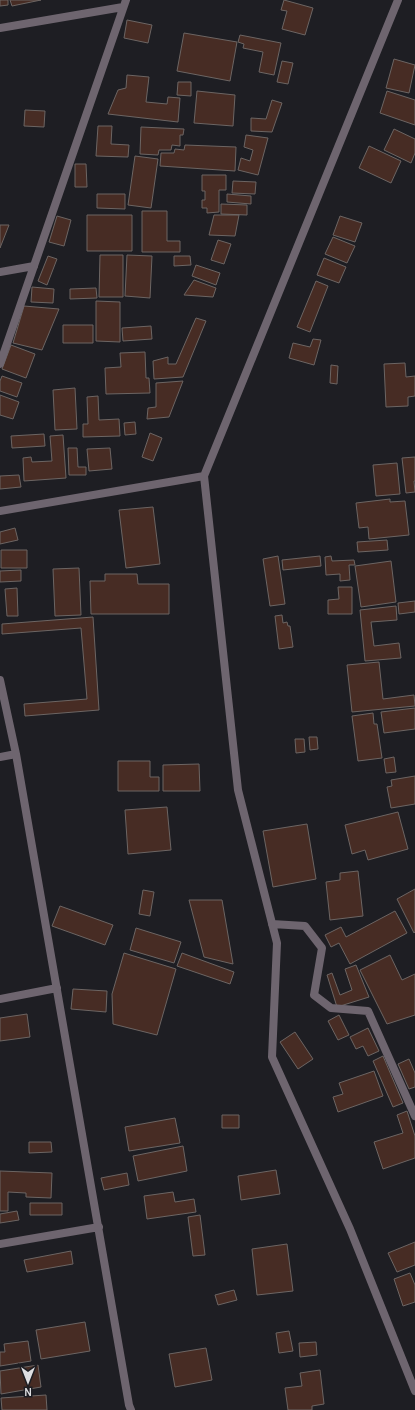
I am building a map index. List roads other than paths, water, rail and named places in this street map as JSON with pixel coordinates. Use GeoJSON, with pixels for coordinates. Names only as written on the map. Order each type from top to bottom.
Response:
{"type":"FeatureCollection","features":[{"type":"Feature","properties":{"kind":"street"},"geometry":{"type":"LineString","coordinates":[[398,0],[204,476],[238,790],[277,943],[272,1057],[350,1229],[415,1391]]}},
{"type":"Feature","properties":{"kind":"street"},"geometry":{"type":"LineString","coordinates":[[0,28],[124,3]]}},
{"type":"Feature","properties":{"kind":"street"},"geometry":{"type":"LineString","coordinates":[[0,364],[124,3]]}},
{"type":"Feature","properties":{"kind":"street"},"geometry":{"type":"LineString","coordinates":[[0,272],[34,266]]}},
{"type":"Feature","properties":{"kind":"street"},"geometry":{"type":"LineString","coordinates":[[0,511],[204,476]]}},
{"type":"Feature","properties":{"kind":"street"},"geometry":{"type":"LineString","coordinates":[[0,680],[16,754],[131,1410]]}},
{"type":"Feature","properties":{"kind":"street"},"geometry":{"type":"LineString","coordinates":[[0,757],[16,754]]}},
{"type":"Feature","properties":{"kind":"street"},"geometry":{"type":"LineString","coordinates":[[272,924],[305,926],[322,948],[314,995],[331,1008],[368,1011],[415,1116]]}},
{"type":"Feature","properties":{"kind":"street"},"geometry":{"type":"LineString","coordinates":[[0,999],[57,988]]}},
{"type":"Feature","properties":{"kind":"street"},"geometry":{"type":"LineString","coordinates":[[0,1244],[99,1227]]}}]}
